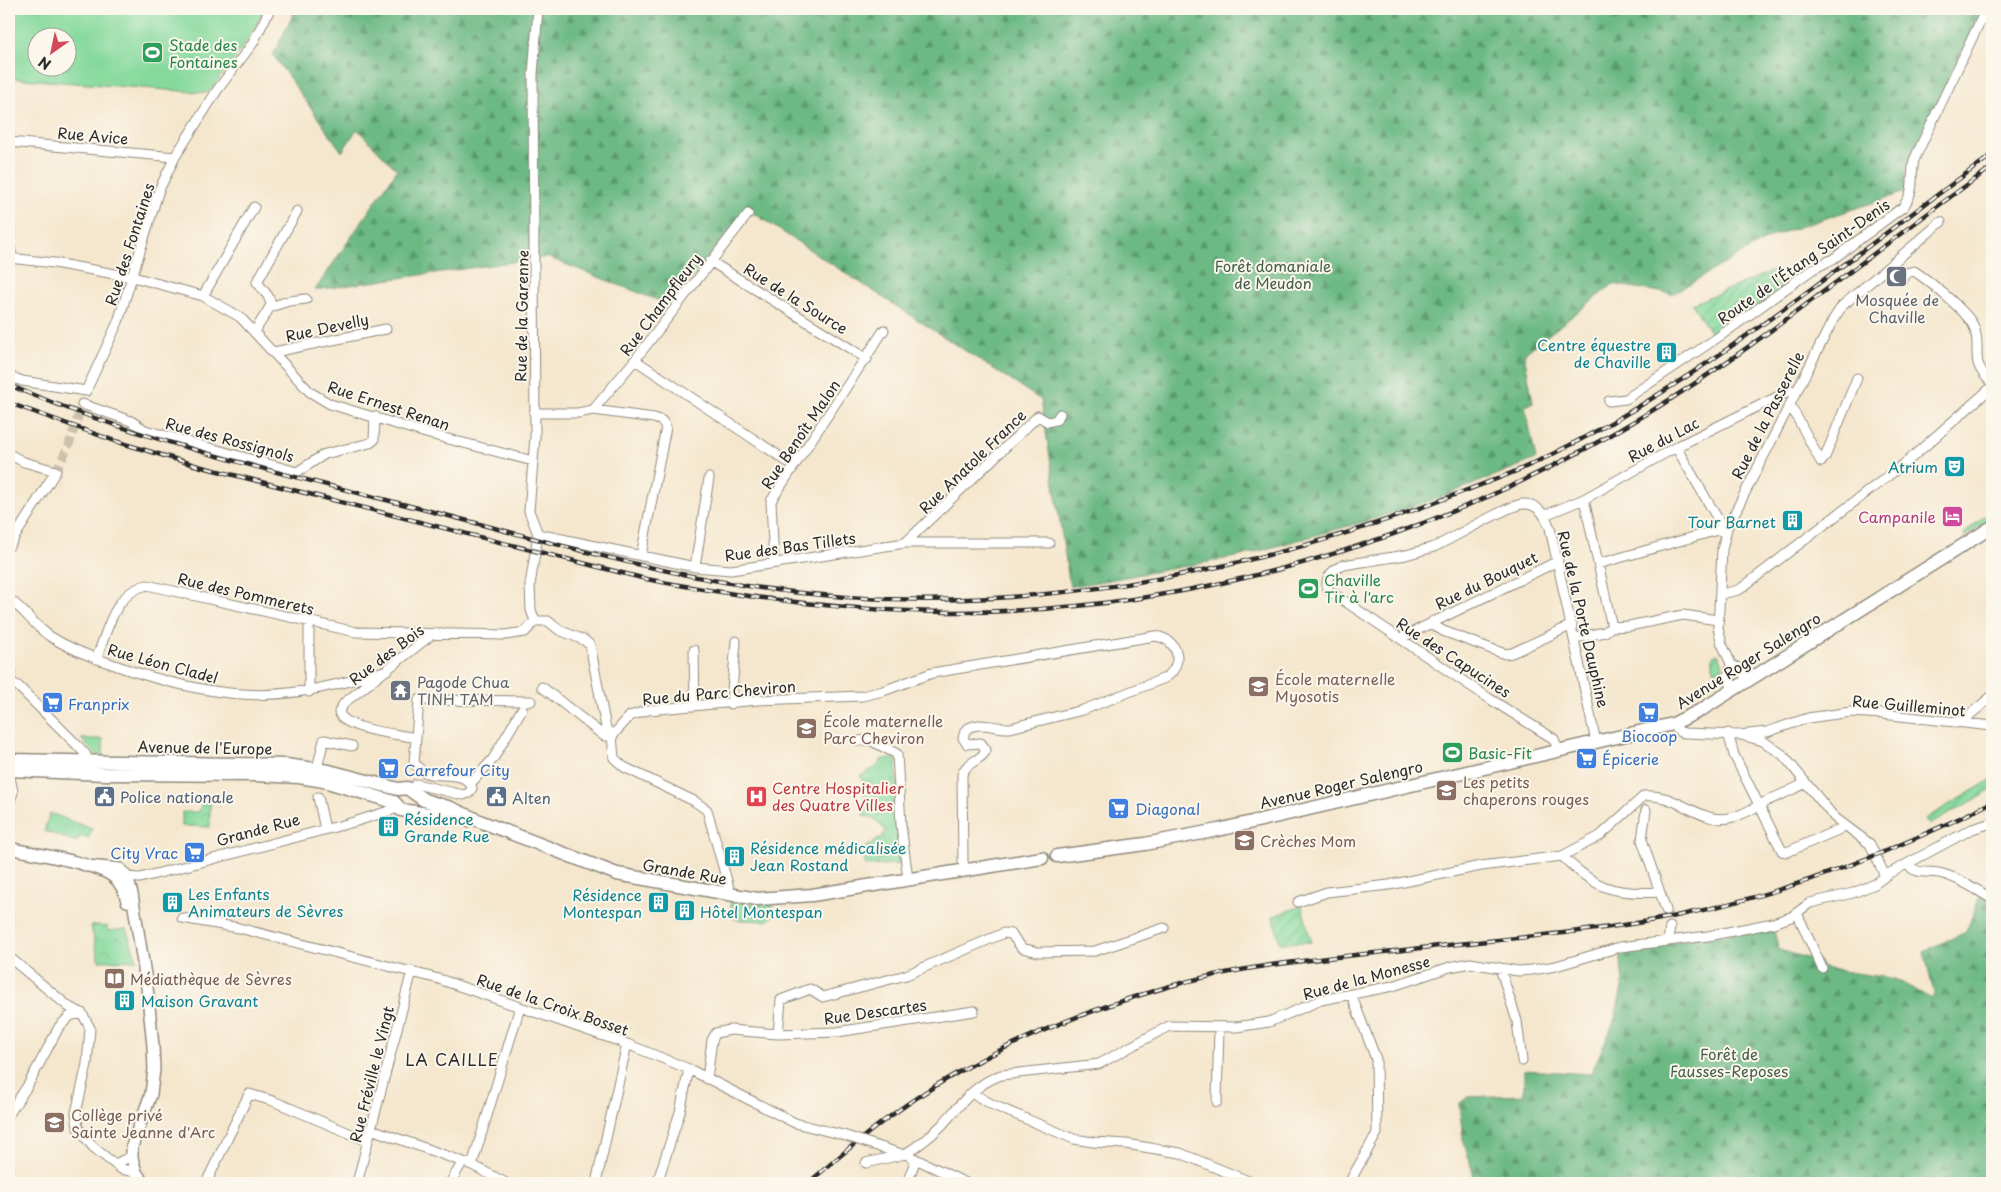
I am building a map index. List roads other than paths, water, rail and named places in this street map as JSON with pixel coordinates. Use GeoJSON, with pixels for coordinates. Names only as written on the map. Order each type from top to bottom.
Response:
{"type":"FeatureCollection","features":[{"type":"Feature","properties":{"kind":"main road","name":"Avenue Roger Salengro"},"geometry":{"type":"LineString","coordinates":[[1040,858],[1048,850],[1054,850],[1057,856],[1145,844],[1218,830],[1673,724],[1701,710],[1747,679],[1992,528]]}},
{"type":"Feature","properties":{"kind":"main road","name":"Avenue de l'Europe"},"geometry":{"type":"LineString","coordinates":[[9,760],[87,768],[299,777],[324,781],[400,806]]}},
{"type":"Feature","properties":{"kind":"main road","name":"Avenue de l'Europe"},"geometry":{"type":"LineString","coordinates":[[9,771],[285,764],[398,789]]}},
{"type":"Feature","properties":{"kind":"main road"},"geometry":{"type":"LineString","coordinates":[[407,788],[413,793],[415,803],[400,806],[394,795],[398,789],[407,788]]}},
{"type":"Feature","properties":{"kind":"main road","name":"Grande Rue"},"geometry":{"type":"LineString","coordinates":[[413,793],[617,874],[757,899],[796,897],[1040,858]]}},
{"type":"Feature","properties":{"kind":"main road","name":"Grande Rue"},"geometry":{"type":"LineString","coordinates":[[400,806],[482,822]]}},
{"type":"Feature","properties":{"kind":"main road","name":"Grande Rue"},"geometry":{"type":"LineString","coordinates":[[9,848],[87,866],[112,875]]}},
{"type":"Feature","properties":{"kind":"main road","name":"Grande Rue"},"geometry":{"type":"LineString","coordinates":[[87,866],[120,869],[126,876]]}},
{"type":"Feature","properties":{"kind":"main road"},"geometry":{"type":"LineString","coordinates":[[112,875],[125,893],[132,927],[144,960]]}},
{"type":"Feature","properties":{"kind":"main road"},"geometry":{"type":"LineString","coordinates":[[126,876],[132,892],[144,960],[154,1069],[151,1094],[134,1135],[132,1156],[136,1172],[143,1183]]}},
{"type":"Feature","properties":{"kind":"street","name":"Rue des Fontaines"},"geometry":{"type":"LineString","coordinates":[[9,376],[22,381],[86,391],[112,339],[159,190],[175,157],[218,89],[254,44],[270,9]]}},
{"type":"Feature","properties":{"kind":"street","name":"Rue de la Garenne"},"geometry":{"type":"LineString","coordinates":[[535,620],[531,610],[530,585],[538,534],[529,510],[533,461],[536,254],[533,75],[538,9]]}},
{"type":"Feature","properties":{"kind":"street","name":"Route de l'Étang Saint-Denis"},"geometry":{"type":"LineString","coordinates":[[1609,401],[1626,398],[1649,383],[1720,336],[1813,269],[1834,259],[1904,206],[1911,196],[1911,174],[1914,160],[1986,9]]}},
{"type":"Feature","properties":{"kind":"street","name":"Rue Avice"},"geometry":{"type":"LineString","coordinates":[[9,142],[175,157]]}},
{"type":"Feature","properties":{"kind":"street"},"geometry":{"type":"LineString","coordinates":[[203,296],[254,208]]}},
{"type":"Feature","properties":{"kind":"street"},"geometry":{"type":"LineString","coordinates":[[272,306],[268,296],[257,282],[297,212]]}},
{"type":"Feature","properties":{"kind":"street","name":"Rue Champfleury"},"geometry":{"type":"LineString","coordinates":[[593,410],[635,360],[748,214]]}},
{"type":"Feature","properties":{"kind":"street","name":"Rue de la Passerelle"},"geometry":{"type":"LineString","coordinates":[[1747,679],[1741,669],[1732,666],[1718,635],[1721,594],[1720,577],[1726,533],[1795,392],[1826,332],[1842,306],[1941,222]]}},
{"type":"Feature","properties":{"kind":"street"},"geometry":{"type":"LineString","coordinates":[[9,242],[10,258]]}},
{"type":"Feature","properties":{"kind":"street","name":"Rue Ernest Renan"},"geometry":{"type":"LineString","coordinates":[[10,258],[130,277],[203,296],[240,317],[310,392],[330,404],[375,416],[429,434],[533,461]]}},
{"type":"Feature","properties":{"kind":"street","name":"Rue de la Source"},"geometry":{"type":"LineString","coordinates":[[710,261],[867,359]]}},
{"type":"Feature","properties":{"kind":"street"},"geometry":{"type":"LineString","coordinates":[[1721,594],[1739,590],[1900,467],[1992,385],[1983,375],[1976,362],[1976,335],[1965,313],[1914,271],[1906,273],[1902,278]]}},
{"type":"Feature","properties":{"kind":"street"},"geometry":{"type":"LineString","coordinates":[[255,331],[272,306],[306,299]]}},
{"type":"Feature","properties":{"kind":"street","name":"Rue Develly"},"geometry":{"type":"LineString","coordinates":[[274,352],[386,329]]}},
{"type":"Feature","properties":{"kind":"street","name":"Rue Benoît Malon"},"geometry":{"type":"LineString","coordinates":[[774,563],[771,501],[867,359],[884,330]]}},
{"type":"Feature","properties":{"kind":"street"},"geometry":{"type":"LineString","coordinates":[[635,360],[794,466]]}},
{"type":"Feature","properties":{"kind":"street"},"geometry":{"type":"LineString","coordinates":[[1788,407],[1792,408],[1821,462],[1825,457],[1857,378]]}},
{"type":"Feature","properties":{"kind":"street","name":"Rue du Lac"},"geometry":{"type":"LineString","coordinates":[[1545,515],[1584,499],[1676,447],[1756,406],[1791,390],[1795,392]]}},
{"type":"Feature","properties":{"kind":"street","name":"Rue des Rossignols"},"geometry":{"type":"LineString","coordinates":[[82,404],[131,421],[145,430],[297,472],[325,454],[370,444],[374,440],[375,416]]}},
{"type":"Feature","properties":{"kind":"street"},"geometry":{"type":"LineString","coordinates":[[534,413],[578,413],[593,410],[654,418],[662,422],[666,427],[641,556]]}},
{"type":"Feature","properties":{"kind":"street","name":"Rue Anatole France"},"geometry":{"type":"LineString","coordinates":[[905,543],[1038,416],[1048,422],[1056,420],[1060,414]]}},
{"type":"Feature","properties":{"kind":"street"},"geometry":{"type":"LineString","coordinates":[[1676,447],[1726,533]]}},
{"type":"Feature","properties":{"kind":"street"},"geometry":{"type":"LineString","coordinates":[[9,454],[24,462],[56,471],[9,546]]}},
{"type":"Feature","properties":{"kind":"street"},"geometry":{"type":"LineString","coordinates":[[695,567],[709,478]]}},
{"type":"Feature","properties":{"kind":"street"},"geometry":{"type":"LineString","coordinates":[[1584,499],[1612,627]]}},
{"type":"Feature","properties":{"kind":"street","name":"Rue de la Porte Dauphine"},"geometry":{"type":"LineString","coordinates":[[1426,550],[1518,506],[1535,507],[1545,515],[1558,561],[1596,742]]}},
{"type":"Feature","properties":{"kind":"street"},"geometry":{"type":"LineString","coordinates":[[1598,564],[1718,530],[1726,533]]}},
{"type":"Feature","properties":{"kind":"street","name":"Rue des Bas Tillets"},"geometry":{"type":"LineString","coordinates":[[538,534],[695,567],[731,570],[905,543],[1049,543]]}},
{"type":"Feature","properties":{"kind":"street","name":"Rue des Capucines"},"geometry":{"type":"LineString","coordinates":[[1426,550],[1406,556],[1336,568],[1326,580],[1328,590],[1490,699],[1554,738],[1558,750]]}},
{"type":"Feature","properties":{"kind":"street","name":"Rue du Bouquet"},"geometry":{"type":"LineString","coordinates":[[1400,638],[1558,561]]}},
{"type":"Feature","properties":{"kind":"street","name":"Rue des Pommerets"},"geometry":{"type":"LineString","coordinates":[[96,659],[119,603],[130,591],[147,585],[356,632],[434,633]]}},
{"type":"Feature","properties":{"kind":"street","name":"Rue Léon Cladel"},"geometry":{"type":"LineString","coordinates":[[9,599],[20,606],[49,635],[96,659],[153,678],[228,695],[262,696],[309,692],[347,684],[387,670]]}},
{"type":"Feature","properties":{"kind":"street"},"geometry":{"type":"LineString","coordinates":[[1575,638],[1602,633],[1612,627],[1629,626],[1683,614],[1718,620]]}},
{"type":"Feature","properties":{"kind":"street"},"geometry":{"type":"LineString","coordinates":[[535,620],[548,621],[559,630],[584,640],[590,646],[606,728],[612,736],[614,758],[618,763],[708,810],[731,895]]}},
{"type":"Feature","properties":{"kind":"street","name":"Rue des Bois"},"geometry":{"type":"LineString","coordinates":[[416,738],[354,726],[340,716],[339,712],[344,703],[434,633],[505,635],[525,632],[535,620]]}},
{"type":"Feature","properties":{"kind":"street"},"geometry":{"type":"LineString","coordinates":[[1433,621],[1435,626],[1443,631],[1505,654],[1512,653],[1572,625]]}},
{"type":"Feature","properties":{"kind":"street"},"geometry":{"type":"LineString","coordinates":[[309,622],[309,692]]}},
{"type":"Feature","properties":{"kind":"street","name":"Rue du Parc Cheviron"},"geometry":{"type":"LineString","coordinates":[[612,736],[624,720],[638,712],[758,700],[862,696],[883,691],[932,674],[992,663],[1155,636],[1173,644],[1178,656],[1176,667],[1165,678],[1095,706],[1010,728],[998,729],[979,725],[965,732],[963,738],[967,744],[982,743],[986,750],[983,756],[966,766],[962,775],[963,862],[966,871]]}},
{"type":"Feature","properties":{"kind":"street"},"geometry":{"type":"LineString","coordinates":[[731,704],[736,641]]}},
{"type":"Feature","properties":{"kind":"street"},"geometry":{"type":"LineString","coordinates":[[694,650],[695,706]]}},
{"type":"Feature","properties":{"kind":"street"},"geometry":{"type":"LineString","coordinates":[[9,664],[11,670],[9,681],[18,686],[79,747],[86,755],[87,768]]}},
{"type":"Feature","properties":{"kind":"street","name":"Rue de la Passerelle"},"geometry":{"type":"LineString","coordinates":[[1732,666],[1728,677],[1733,688]]}},
{"type":"Feature","properties":{"kind":"street"},"geometry":{"type":"LineString","coordinates":[[542,687],[604,736],[612,736]]}},
{"type":"Feature","properties":{"kind":"street"},"geometry":{"type":"LineString","coordinates":[[1956,723],[1968,717],[1992,696]]}},
{"type":"Feature","properties":{"kind":"street"},"geometry":{"type":"LineString","coordinates":[[413,793],[416,784],[463,795],[469,793],[472,788],[465,778],[424,773],[414,763],[419,700],[531,701]]}},
{"type":"Feature","properties":{"kind":"street"},"geometry":{"type":"LineString","coordinates":[[470,783],[493,759],[522,709]]}},
{"type":"Feature","properties":{"kind":"street","name":"Rue Guilleminot"},"geometry":{"type":"LineString","coordinates":[[1765,737],[1808,718],[1850,712],[1992,726]]}},
{"type":"Feature","properties":{"kind":"street"},"geometry":{"type":"LineString","coordinates":[[1673,724],[1680,732],[1685,733],[1728,733],[1765,737],[1783,755],[1805,783],[1843,825],[1870,844],[1885,876]]}},
{"type":"Feature","properties":{"kind":"street"},"geometry":{"type":"LineString","coordinates":[[1728,733],[1734,755],[1780,849],[1785,852],[1840,829],[1843,825]]}},
{"type":"Feature","properties":{"kind":"street"},"geometry":{"type":"LineString","coordinates":[[316,770],[324,740],[352,746]]}},
{"type":"Feature","properties":{"kind":"street"},"geometry":{"type":"LineString","coordinates":[[858,741],[870,740],[897,754],[901,825],[908,880]]}},
{"type":"Feature","properties":{"kind":"street"},"geometry":{"type":"LineString","coordinates":[[9,771],[14,792],[9,804]]}},
{"type":"Feature","properties":{"kind":"street"},"geometry":{"type":"LineString","coordinates":[[1298,902],[1327,892],[1389,885],[1477,867],[1562,856],[1600,836],[1612,827],[1637,800],[1648,795],[1676,802],[1714,818],[1746,814],[1805,783]]}},
{"type":"Feature","properties":{"kind":"street"},"geometry":{"type":"LineString","coordinates":[[318,797],[325,829]]}},
{"type":"Feature","properties":{"kind":"street","name":"Grande Rue"},"geometry":{"type":"LineString","coordinates":[[112,875],[140,878],[325,829],[400,806]]}},
{"type":"Feature","properties":{"kind":"street"},"geometry":{"type":"LineString","coordinates":[[1646,810],[1642,840],[1666,910]]}},
{"type":"Feature","properties":{"kind":"street","name":"Rue de la Monesse"},"geometry":{"type":"LineString","coordinates":[[903,1154],[940,1126],[972,1092],[991,1078],[1001,1075],[1099,1064],[1169,1026],[1236,1027],[1269,1022],[1321,1000],[1393,986],[1450,967],[1470,963],[1518,971],[1532,970],[1556,966],[1620,947],[1668,941],[1773,923],[1796,913],[1810,903],[1853,893],[1874,884],[1885,876],[1972,829],[1992,823]]}},
{"type":"Feature","properties":{"kind":"street"},"geometry":{"type":"LineString","coordinates":[[1562,856],[1586,878],[1598,885],[1628,893],[1659,892]]}},
{"type":"Feature","properties":{"kind":"street"},"geometry":{"type":"LineString","coordinates":[[1907,864],[1920,872],[1942,873],[1992,899]]}},
{"type":"Feature","properties":{"kind":"street"},"geometry":{"type":"LineString","coordinates":[[1796,913],[1822,968]]}},
{"type":"Feature","properties":{"kind":"street","name":"Rue de la Croix Bosset"},"geometry":{"type":"LineString","coordinates":[[182,918],[239,928],[412,971],[520,1007],[627,1044],[689,1069],[795,1124],[880,1146],[916,1159],[966,1183]]}},
{"type":"Feature","properties":{"kind":"street"},"geometry":{"type":"LineString","coordinates":[[1668,941],[1670,927]]}},
{"type":"Feature","properties":{"kind":"street"},"geometry":{"type":"LineString","coordinates":[[778,1034],[781,1000],[788,996],[810,989],[823,997],[906,975],[1004,933],[1011,934],[1022,948],[1038,952],[1095,951],[1164,928]]}},
{"type":"Feature","properties":{"kind":"street"},"geometry":{"type":"LineString","coordinates":[[9,957],[69,1007],[82,1013],[90,1028],[87,1064],[76,1113],[78,1128],[93,1146],[115,1164],[127,1172],[136,1172]]}},
{"type":"Feature","properties":{"kind":"street"},"geometry":{"type":"LineString","coordinates":[[1500,968],[1517,1021],[1522,1061]]}},
{"type":"Feature","properties":{"kind":"street","name":"Rue Fréville le Vingt"},"geometry":{"type":"LineString","coordinates":[[357,1183],[412,971]]}},
{"type":"Feature","properties":{"kind":"street"},"geometry":{"type":"LineString","coordinates":[[1349,1183],[1377,1133],[1376,1059],[1351,994]]}},
{"type":"Feature","properties":{"kind":"street"},"geometry":{"type":"LineString","coordinates":[[472,1165],[520,1007]]}},
{"type":"Feature","properties":{"kind":"street","name":"Rue Descartes"},"geometry":{"type":"LineString","coordinates":[[707,1079],[712,1040],[716,1033],[730,1030],[778,1034],[837,1032],[974,1011]]}},
{"type":"Feature","properties":{"kind":"street"},"geometry":{"type":"LineString","coordinates":[[9,1114],[28,1085],[59,1027],[70,1016],[82,1013]]}},
{"type":"Feature","properties":{"kind":"street"},"geometry":{"type":"LineString","coordinates":[[1217,1102],[1219,1027]]}},
{"type":"Feature","properties":{"kind":"street"},"geometry":{"type":"LineString","coordinates":[[596,1183],[627,1044]]}},
{"type":"Feature","properties":{"kind":"street"},"geometry":{"type":"LineString","coordinates":[[657,1183],[680,1112],[689,1069]]}},
{"type":"Feature","properties":{"kind":"street"},"geometry":{"type":"LineString","coordinates":[[972,1092],[993,1105],[1074,1138],[1180,1153],[1253,1183]]}},
{"type":"Feature","properties":{"kind":"street"},"geometry":{"type":"LineString","coordinates":[[206,1183],[248,1094],[273,1101],[368,1141]]}},
{"type":"Feature","properties":{"kind":"street"},"geometry":{"type":"LineString","coordinates":[[371,1130],[472,1165],[506,1183]]}},
{"type":"Feature","properties":{"kind":"street"},"geometry":{"type":"LineString","coordinates":[[866,1163],[903,1154]]}},
{"type":"Feature","properties":{"kind":"street"},"geometry":{"type":"LineString","coordinates":[[115,1164],[132,1156]]}},
{"type":"Feature","properties":{"kind":"street"},"geometry":{"type":"LineString","coordinates":[[907,1183],[916,1159]]}},
{"type":"Feature","properties":{"kind":"street"},"geometry":{"type":"LineString","coordinates":[[450,1183],[462,1163]]}},
{"type":"Feature","properties":{"kind":"tunnel"},"geometry":{"type":"LineString","coordinates":[[56,471],[69,445],[86,391]]}},
{"type":"Feature","properties":{"kind":"tunnel"},"geometry":{"type":"LineString","coordinates":[[1666,910],[1670,927]]}},
{"type":"Feature","properties":{"kind":"railway"},"geometry":{"type":"LineString","coordinates":[[9,385],[109,423],[211,454],[588,553],[717,581],[761,588],[850,597],[939,600],[1028,596],[1118,585],[1206,570],[1293,548],[1379,522],[1515,472],[1594,432],[1712,360],[1992,155]]}},
{"type":"Feature","properties":{"kind":"railway"},"geometry":{"type":"LineString","coordinates":[[9,403],[115,441],[198,466],[646,579],[683,586],[758,598],[908,611],[946,612],[1035,609],[1125,600],[1214,585],[1302,563],[1388,536],[1473,503],[1554,465],[1633,422],[1725,363],[1992,167]]}},
{"type":"Feature","properties":{"kind":"railway"},"geometry":{"type":"LineString","coordinates":[[808,1183],[881,1123],[923,1093],[956,1074],[1024,1039],[1095,1010],[1131,998],[1199,979],[1265,966],[1331,957],[1585,930],[1646,922],[1707,909],[1769,893],[1859,862],[1937,829],[1992,802]]}},
{"type":"Feature","properties":{"kind":"place","name":"Stade des Fontaines"},"geometry":{"type":"Point","coordinates":[153,53]}},
{"type":"Feature","properties":{"kind":"place","name":"Mosquée de Chaville"},"geometry":{"type":"Point","coordinates":[1897,276]}},
{"type":"Feature","properties":{"kind":"place","name":"Centre équestre de Chaville"},"geometry":{"type":"Point","coordinates":[1667,353]}},
{"type":"Feature","properties":{"kind":"place","name":"Atrium"},"geometry":{"type":"Point","coordinates":[1954,466]}},
{"type":"Feature","properties":{"kind":"place","name":"Campanile"},"geometry":{"type":"Point","coordinates":[1952,516]}},
{"type":"Feature","properties":{"kind":"place","name":"Tour Barnet"},"geometry":{"type":"Point","coordinates":[1792,521]}},
{"type":"Feature","properties":{"kind":"place","name":"Chaville Tir à l'arc"},"geometry":{"type":"Point","coordinates":[1308,588]}},
{"type":"Feature","properties":{"kind":"place","name":"École maternelle Myosotis"},"geometry":{"type":"Point","coordinates":[1259,687]}},
{"type":"Feature","properties":{"kind":"place","name":"Pagode Chua TINH TAM"},"geometry":{"type":"Point","coordinates":[401,690]}},
{"type":"Feature","properties":{"kind":"place","name":"Franprix"},"geometry":{"type":"Point","coordinates":[52,703]}},
{"type":"Feature","properties":{"kind":"place","name":"Biocoop"},"geometry":{"type":"Point","coordinates":[1649,712]}},
{"type":"Feature","properties":{"kind":"place","name":"École maternelle Parc Cheviron"},"geometry":{"type":"Point","coordinates":[807,729]}},
{"type":"Feature","properties":{"kind":"place","name":"Basic-Fit"},"geometry":{"type":"Point","coordinates":[1452,752]}},
{"type":"Feature","properties":{"kind":"place","name":"Épicerie"},"geometry":{"type":"Point","coordinates":[1586,758]}},
{"type":"Feature","properties":{"kind":"place","name":"Carrefour City"},"geometry":{"type":"Point","coordinates":[388,769]}},
{"type":"Feature","properties":{"kind":"place","name":"Les petits chaperons rouges"},"geometry":{"type":"Point","coordinates":[1447,790]}},
{"type":"Feature","properties":{"kind":"place","name":"Police nationale"},"geometry":{"type":"Point","coordinates":[104,796]}},
{"type":"Feature","properties":{"kind":"place","name":"Centre Hospitalier des Quatre Villes"},"geometry":{"type":"Point","coordinates":[756,796]}},
{"type":"Feature","properties":{"kind":"place","name":"Alten"},"geometry":{"type":"Point","coordinates":[496,797]}},
{"type":"Feature","properties":{"kind":"place","name":"Diagonal"},"geometry":{"type":"Point","coordinates":[1119,808]}},
{"type":"Feature","properties":{"kind":"place","name":"Résidence Grande Rue"},"geometry":{"type":"Point","coordinates":[388,827]}},
{"type":"Feature","properties":{"kind":"place","name":"Crèches Mom"},"geometry":{"type":"Point","coordinates":[1244,840]}},
{"type":"Feature","properties":{"kind":"place","name":"City Vrac"},"geometry":{"type":"Point","coordinates":[194,852]}},
{"type":"Feature","properties":{"kind":"place","name":"Résidence médicalisée Jean Rostand"},"geometry":{"type":"Point","coordinates":[734,856]}},
{"type":"Feature","properties":{"kind":"place","name":"Les Enfants Animateurs de Sèvres"},"geometry":{"type":"Point","coordinates":[172,902]}},
{"type":"Feature","properties":{"kind":"place","name":"Résidence Montespan"},"geometry":{"type":"Point","coordinates":[658,903]}},
{"type":"Feature","properties":{"kind":"place","name":"Hôtel Montespan"},"geometry":{"type":"Point","coordinates":[684,911]}},
{"type":"Feature","properties":{"kind":"place","name":"Médiathèque de Sèvres"},"geometry":{"type":"Point","coordinates":[114,978]}},
{"type":"Feature","properties":{"kind":"place","name":"Maison Gravant"},"geometry":{"type":"Point","coordinates":[125,1000]}},
{"type":"Feature","properties":{"kind":"place","name":"Collège privé Sainte Jeanne d'Arc"},"geometry":{"type":"Point","coordinates":[55,1123]}},
{"type":"Feature","properties":{"kind":"district","name":"LA CAILLE"},"geometry":{"type":"Point","coordinates":[452,1059]}},
{"type":"Feature","properties":{"kind":"park label","name":"Forêt domaniale de Meudon"},"geometry":{"type":"Point","coordinates":[1273,274]}},
{"type":"Feature","properties":{"kind":"park label","name":"Forêt de Fausses-Reposes"},"geometry":{"type":"Point","coordinates":[1729,1062]}}]}
